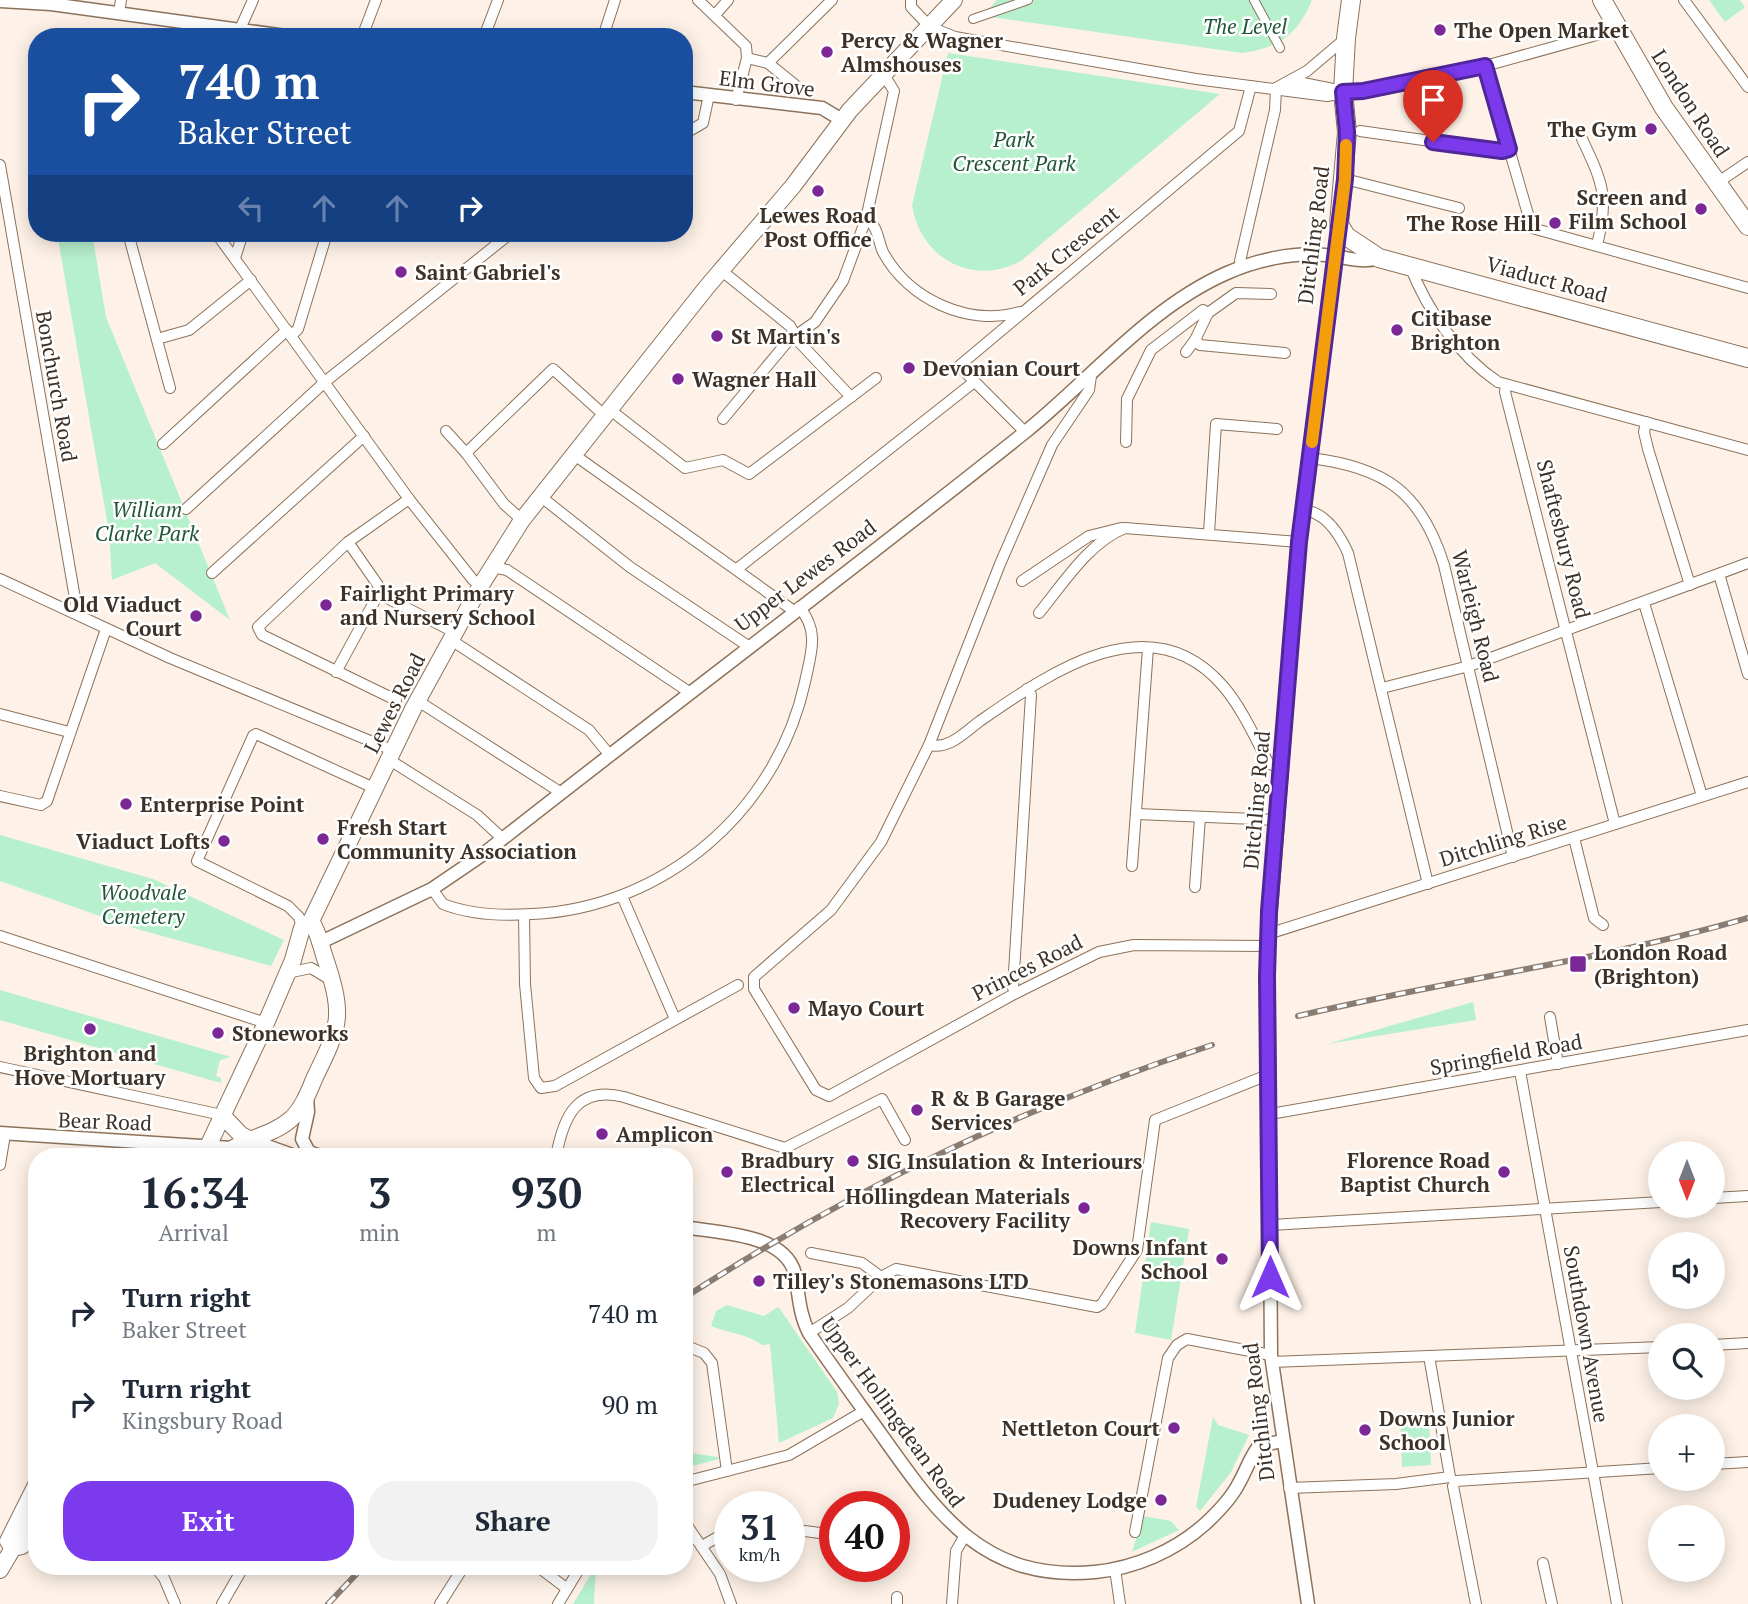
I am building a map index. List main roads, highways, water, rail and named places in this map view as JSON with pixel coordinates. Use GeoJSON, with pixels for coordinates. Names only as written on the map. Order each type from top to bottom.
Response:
{"type":"FeatureCollection","features":[{"type":"Feature","properties":{"kind":"highway","name":"Ditchling Road"},"geometry":{"type":"LineString","coordinates":[[1351,0],[1343,92],[1347,132],[1345,179],[1339,224],[1346,236],[1379,258]]}},
{"type":"Feature","properties":{"kind":"highway","name":"London Road"},"geometry":{"type":"LineString","coordinates":[[1602,0],[1664,108],[1748,226]]}},
{"type":"Feature","properties":{"kind":"highway","name":"Viaduct Road"},"geometry":{"type":"LineString","coordinates":[[1379,258],[1748,358]]}},
{"type":"Feature","properties":{"kind":"main road","name":"Lewes Road"},"geometry":{"type":"LineString","coordinates":[[207,1148],[295,962],[307,924],[390,754],[481,585],[522,520],[573,454],[610,413],[658,348],[766,219],[842,120],[954,0]]}},
{"type":"Feature","properties":{"kind":"main road"},"geometry":{"type":"LineString","coordinates":[[236,1148],[290,1120],[307,1094],[339,1020],[332,980],[319,943],[318,931],[307,924]]}},
{"type":"Feature","properties":{"kind":"main road","name":"Upper Lewes Road"},"geometry":{"type":"LineString","coordinates":[[295,962],[319,943]]}},
{"type":"Feature","properties":{"kind":"main road"},"geometry":{"type":"LineString","coordinates":[[222,1115],[241,1135],[253,1141]]}},
{"type":"Feature","properties":{"kind":"main road"},"geometry":{"type":"LineString","coordinates":[[13,1548],[8,1541],[28,1505]]}},
{"type":"Feature","properties":{"kind":"main road"},"geometry":{"type":"LineString","coordinates":[[0,1570],[13,1548],[22,1546],[28,1534]]}},
{"type":"Feature","properties":{"kind":"railway"},"geometry":{"type":"LineString","coordinates":[[1298,1016],[1636,946],[1748,918]]}},
{"type":"Feature","properties":{"kind":"railway"},"geometry":{"type":"LineString","coordinates":[[693,1292],[811,1221],[940,1154],[1073,1095],[1212,1045]]}},
{"type":"Feature","properties":{"kind":"railway"},"geometry":{"type":"LineString","coordinates":[[328,1604],[355,1575]]}},
{"type":"Feature","properties":{"kind":"place","name":"The Open Market"},"geometry":{"type":"Point","coordinates":[1440,30]}},
{"type":"Feature","properties":{"kind":"place","name":"Percy & Wagner Almshouses"},"geometry":{"type":"Point","coordinates":[827,52]}},
{"type":"Feature","properties":{"kind":"place","name":"The Gym"},"geometry":{"type":"Point","coordinates":[1651,129]}},
{"type":"Feature","properties":{"kind":"place","name":"Lewes Road Post Office"},"geometry":{"type":"Point","coordinates":[818,191]}},
{"type":"Feature","properties":{"kind":"place","name":"Screen and Film School"},"geometry":{"type":"Point","coordinates":[1701,209]}},
{"type":"Feature","properties":{"kind":"place","name":"The Rose Hill"},"geometry":{"type":"Point","coordinates":[1555,223]}},
{"type":"Feature","properties":{"kind":"place","name":"Saint Gabriel's"},"geometry":{"type":"Point","coordinates":[401,272]}},
{"type":"Feature","properties":{"kind":"place","name":"Citibase Brighton"},"geometry":{"type":"Point","coordinates":[1397,330]}},
{"type":"Feature","properties":{"kind":"place","name":"St Martin's"},"geometry":{"type":"Point","coordinates":[717,336]}},
{"type":"Feature","properties":{"kind":"place","name":"Devonian Court"},"geometry":{"type":"Point","coordinates":[909,368]}},
{"type":"Feature","properties":{"kind":"place","name":"Wagner Hall"},"geometry":{"type":"Point","coordinates":[678,379]}},
{"type":"Feature","properties":{"kind":"place","name":"Fairlight Primary and Nursery School"},"geometry":{"type":"Point","coordinates":[326,605]}},
{"type":"Feature","properties":{"kind":"place","name":"Old Viaduct Court"},"geometry":{"type":"Point","coordinates":[196,616]}},
{"type":"Feature","properties":{"kind":"place","name":"Enterprise Point"},"geometry":{"type":"Point","coordinates":[126,804]}},
{"type":"Feature","properties":{"kind":"place","name":"Fresh Start Community Association"},"geometry":{"type":"Point","coordinates":[323,839]}},
{"type":"Feature","properties":{"kind":"place","name":"Viaduct Lofts"},"geometry":{"type":"Point","coordinates":[224,841]}},
{"type":"Feature","properties":{"kind":"place","name":"London Road (Brighton)"},"geometry":{"type":"Point","coordinates":[1578,964]}},
{"type":"Feature","properties":{"kind":"place","name":"Mayo Court"},"geometry":{"type":"Point","coordinates":[794,1008]}},
{"type":"Feature","properties":{"kind":"place","name":"Brighton and Hove Mortuary"},"geometry":{"type":"Point","coordinates":[90,1029]}},
{"type":"Feature","properties":{"kind":"place","name":"Stoneworks"},"geometry":{"type":"Point","coordinates":[218,1033]}},
{"type":"Feature","properties":{"kind":"place","name":"R & B Garage Services"},"geometry":{"type":"Point","coordinates":[917,1110]}},
{"type":"Feature","properties":{"kind":"place","name":"Amplicon"},"geometry":{"type":"Point","coordinates":[602,1134]}},
{"type":"Feature","properties":{"kind":"place","name":"SIG Insulation & Interiours"},"geometry":{"type":"Point","coordinates":[853,1161]}},
{"type":"Feature","properties":{"kind":"place","name":"Bradbury Electrical"},"geometry":{"type":"Point","coordinates":[727,1172]}},
{"type":"Feature","properties":{"kind":"place","name":"Florence Road Baptist Church"},"geometry":{"type":"Point","coordinates":[1504,1172]}},
{"type":"Feature","properties":{"kind":"place","name":"Hollingdean Materials Recovery Facility"},"geometry":{"type":"Point","coordinates":[1084,1208]}},
{"type":"Feature","properties":{"kind":"place","name":"Downs Infant School"},"geometry":{"type":"Point","coordinates":[1222,1259]}},
{"type":"Feature","properties":{"kind":"place","name":"Tilley's Stonemasons LTD"},"geometry":{"type":"Point","coordinates":[759,1281]}},
{"type":"Feature","properties":{"kind":"place","name":"Nettleton Court"},"geometry":{"type":"Point","coordinates":[1174,1428]}},
{"type":"Feature","properties":{"kind":"place","name":"Downs Junior School"},"geometry":{"type":"Point","coordinates":[1365,1430]}},
{"type":"Feature","properties":{"kind":"place","name":"Dudeney Lodge"},"geometry":{"type":"Point","coordinates":[1161,1500]}},
{"type":"Feature","properties":{"kind":"park label","name":"The Level"},"geometry":{"type":"Point","coordinates":[1245,26]}},
{"type":"Feature","properties":{"kind":"park label","name":"Park Crescent Park"},"geometry":{"type":"Point","coordinates":[1014,151]}},
{"type":"Feature","properties":{"kind":"park label","name":"William Clarke Park"},"geometry":{"type":"Point","coordinates":[147,521]}},
{"type":"Feature","properties":{"kind":"park label","name":"Woodvale Cemetery"},"geometry":{"type":"Point","coordinates":[143,904]}}]}
